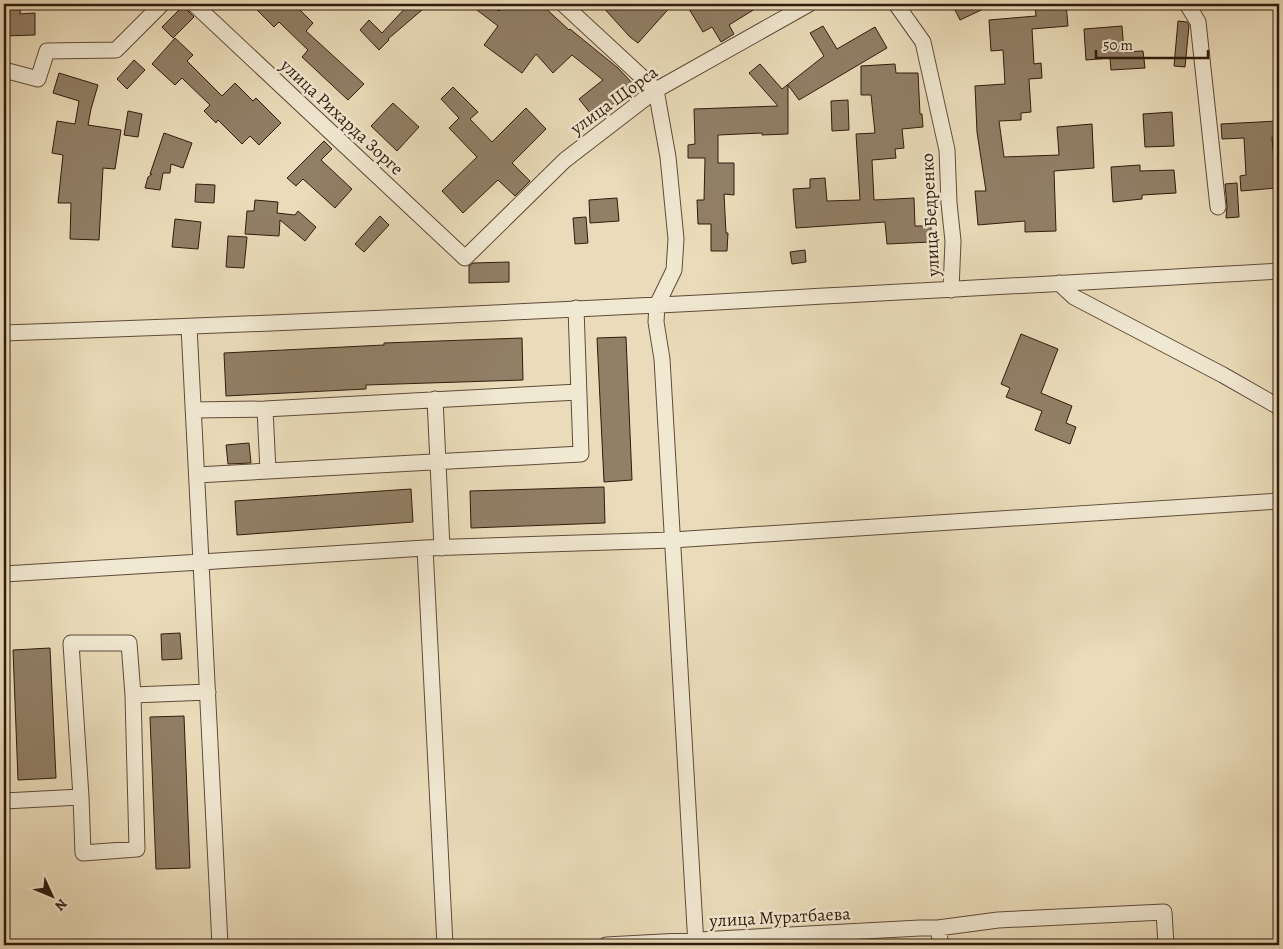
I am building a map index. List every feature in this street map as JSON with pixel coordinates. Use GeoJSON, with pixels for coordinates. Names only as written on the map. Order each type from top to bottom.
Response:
{"type":"FeatureCollection","features":[{"type":"Feature","properties":{"kind":"street"},"geometry":{"type":"LineString","coordinates":[[4,70],[38,79],[47,51],[116,50],[162,4]]}},
{"type":"Feature","properties":{"kind":"street","name":"улица Рихарда Зорге"},"geometry":{"type":"LineString","coordinates":[[194,4],[465,258]]}},
{"type":"Feature","properties":{"kind":"street"},"geometry":{"type":"LineString","coordinates":[[563,4],[656,90],[668,157],[676,239],[674,270],[657,305],[656,322],[662,359],[696,943]]}},
{"type":"Feature","properties":{"kind":"street","name":"улица Щорса"},"geometry":{"type":"LineString","coordinates":[[465,258],[565,160],[656,90],[809,4]]}},
{"type":"Feature","properties":{"kind":"street","name":"улица Бедренко"},"geometry":{"type":"LineString","coordinates":[[4,333],[657,305],[951,290],[953,241],[947,150],[923,42],[896,4]]}},
{"type":"Feature","properties":{"kind":"street"},"geometry":{"type":"LineString","coordinates":[[1187,4],[1198,22],[1218,207]]}},
{"type":"Feature","properties":{"kind":"street"},"geometry":{"type":"LineString","coordinates":[[951,290],[1279,270]]}},
{"type":"Feature","properties":{"kind":"street"},"geometry":{"type":"LineString","coordinates":[[1059,283],[1074,297],[1238,383],[1279,407]]}},
{"type":"Feature","properties":{"kind":"street"},"geometry":{"type":"LineString","coordinates":[[197,475],[581,454],[576,308]]}},
{"type":"Feature","properties":{"kind":"street"},"geometry":{"type":"LineString","coordinates":[[189,326],[220,945]]}},
{"type":"Feature","properties":{"kind":"street"},"geometry":{"type":"LineString","coordinates":[[193,410],[265,409],[578,392]]}},
{"type":"Feature","properties":{"kind":"street"},"geometry":{"type":"LineString","coordinates":[[435,400],[442,548]]}},
{"type":"Feature","properties":{"kind":"street"},"geometry":{"type":"LineString","coordinates":[[265,409],[268,471]]}},
{"type":"Feature","properties":{"kind":"street"},"geometry":{"type":"LineString","coordinates":[[4,574],[425,548],[672,540],[1279,501]]}},
{"type":"Feature","properties":{"kind":"street"},"geometry":{"type":"LineString","coordinates":[[425,548],[445,945]]}},
{"type":"Feature","properties":{"kind":"street"},"geometry":{"type":"LineString","coordinates":[[71,643],[129,643],[133,695],[137,849],[83,854],[81,797],[71,643]]}},
{"type":"Feature","properties":{"kind":"street"},"geometry":{"type":"LineString","coordinates":[[133,695],[208,692]]}},
{"type":"Feature","properties":{"kind":"street"},"geometry":{"type":"LineString","coordinates":[[4,801],[81,797]]}},
{"type":"Feature","properties":{"kind":"street","name":"улица Муратбаева"},"geometry":{"type":"LineString","coordinates":[[606,945],[696,943],[938,928],[998,920],[1164,912],[1166,945]]}},
{"type":"Feature","properties":{"kind":"street"},"geometry":{"type":"LineString","coordinates":[[938,928],[942,945]]}},
{"type":"Feature","properties":{"kind":"building"},"geometry":{"type":"Polygon","coordinates":[[[4,4],[21,4],[20,14],[35,13],[35,35],[4,36],[4,4]]]}},
{"type":"Feature","properties":{"kind":"building"},"geometry":{"type":"Polygon","coordinates":[[[251,4],[294,4],[313,23],[306,31],[364,84],[348,100],[302,57],[308,50],[279,22],[274,27],[251,4]]]}},
{"type":"Feature","properties":{"kind":"building"},"geometry":{"type":"Polygon","coordinates":[[[409,4],[429,4],[388,39],[379,50],[360,30],[369,20],[382,33],[409,4]]]}},
{"type":"Feature","properties":{"kind":"building"},"geometry":{"type":"Polygon","coordinates":[[[469,4],[490,4],[499,11],[506,4],[541,4],[569,30],[618,68],[635,86],[595,119],[579,99],[603,80],[572,55],[553,73],[536,54],[522,73],[484,45],[498,26],[469,4]]]}},
{"type":"Feature","properties":{"kind":"building"},"geometry":{"type":"Polygon","coordinates":[[[600,4],[673,4],[638,43],[630,37],[600,4]]]}},
{"type":"Feature","properties":{"kind":"building"},"geometry":{"type":"Polygon","coordinates":[[[686,4],[763,4],[729,25],[734,34],[721,42],[712,27],[703,32],[686,4]]]}},
{"type":"Feature","properties":{"kind":"building"},"geometry":{"type":"Polygon","coordinates":[[[952,4],[994,4],[960,20],[952,4]]]}},
{"type":"Feature","properties":{"kind":"building"},"geometry":{"type":"Polygon","coordinates":[[[1035,4],[1066,4],[1068,26],[1032,29],[1034,64],[1041,63],[1042,78],[1029,79],[1031,112],[1021,113],[1021,120],[999,121],[1004,157],[1059,155],[1057,127],[1092,124],[1094,168],[1054,171],[1056,231],[1025,232],[1025,221],[978,225],[975,191],[986,191],[977,132],[975,86],[1005,84],[1003,50],[991,51],[989,20],[1036,16],[1035,4]]]}},
{"type":"Feature","properties":{"kind":"building"},"geometry":{"type":"Polygon","coordinates":[[[183,6],[194,17],[173,38],[162,27],[183,6]]]}},
{"type":"Feature","properties":{"kind":"building"},"geometry":{"type":"Polygon","coordinates":[[[1178,21],[1187,22],[1189,25],[1185,67],[1174,66],[1178,21]]]}},
{"type":"Feature","properties":{"kind":"building"},"geometry":{"type":"Polygon","coordinates":[[[823,26],[837,49],[875,27],[887,48],[799,100],[788,85],[788,134],[718,135],[718,163],[734,163],[734,195],[724,194],[726,233],[728,233],[727,251],[711,251],[711,224],[698,224],[697,200],[704,200],[705,158],[688,158],[688,145],[695,144],[694,109],[778,106],[749,73],[760,64],[782,89],[824,56],[810,33],[823,26]]]}},
{"type":"Feature","properties":{"kind":"building"},"geometry":{"type":"Polygon","coordinates":[[[1122,26],[1124,52],[1143,51],[1145,68],[1111,70],[1110,58],[1086,60],[1084,29],[1122,26]]]}},
{"type":"Feature","properties":{"kind":"building"},"geometry":{"type":"Polygon","coordinates":[[[175,38],[193,55],[187,61],[222,96],[235,83],[253,101],[256,98],[281,123],[259,145],[250,136],[242,144],[218,120],[216,123],[204,111],[210,105],[182,78],[175,85],[152,64],[175,38]]]}},
{"type":"Feature","properties":{"kind":"building"},"geometry":{"type":"Polygon","coordinates":[[[134,60],[145,70],[127,89],[117,79],[134,60]]]}},
{"type":"Feature","properties":{"kind":"building"},"geometry":{"type":"Polygon","coordinates":[[[895,64],[896,73],[918,73],[920,114],[922,114],[923,127],[902,129],[904,148],[895,149],[896,158],[872,160],[874,200],[914,198],[915,226],[931,226],[931,242],[887,244],[885,222],[796,228],[793,189],[810,188],[810,179],[825,178],[827,201],[860,200],[856,134],[875,133],[871,95],[861,95],[861,66],[895,64]]]}},
{"type":"Feature","properties":{"kind":"building"},"geometry":{"type":"Polygon","coordinates":[[[59,73],[98,85],[88,125],[121,130],[115,169],[103,168],[99,240],[70,239],[71,203],[58,203],[63,155],[52,153],[57,121],[75,124],[79,101],[53,93],[59,73]]]}},
{"type":"Feature","properties":{"kind":"building"},"geometry":{"type":"Polygon","coordinates":[[[453,87],[478,112],[470,119],[492,142],[526,108],[546,129],[512,163],[530,181],[515,196],[498,180],[463,213],[442,191],[477,157],[449,128],[459,118],[441,99],[453,87]]]}},
{"type":"Feature","properties":{"kind":"building"},"geometry":{"type":"Polygon","coordinates":[[[848,100],[849,130],[832,131],[831,101],[848,100]]]}},
{"type":"Feature","properties":{"kind":"building"},"geometry":{"type":"Polygon","coordinates":[[[393,103],[419,127],[397,151],[371,126],[393,103]]]}},
{"type":"Feature","properties":{"kind":"building"},"geometry":{"type":"Polygon","coordinates":[[[128,111],[142,114],[138,137],[124,135],[128,111]]]}},
{"type":"Feature","properties":{"kind":"building"},"geometry":{"type":"Polygon","coordinates":[[[1172,112],[1174,146],[1145,147],[1143,114],[1172,112]]]}},
{"type":"Feature","properties":{"kind":"building"},"geometry":{"type":"Polygon","coordinates":[[[1278,121],[1279,136],[1272,137],[1276,188],[1241,191],[1240,176],[1246,175],[1244,138],[1222,139],[1221,124],[1278,121]]]}},
{"type":"Feature","properties":{"kind":"building"},"geometry":{"type":"Polygon","coordinates":[[[164,133],[192,143],[183,168],[171,164],[170,173],[163,173],[160,190],[145,188],[148,177],[152,174],[150,174],[164,133]]]}},
{"type":"Feature","properties":{"kind":"building"},"geometry":{"type":"Polygon","coordinates":[[[324,141],[332,149],[321,160],[352,189],[335,208],[303,179],[296,186],[287,178],[324,141]]]}},
{"type":"Feature","properties":{"kind":"building"},"geometry":{"type":"Polygon","coordinates":[[[1140,165],[1140,171],[1174,170],[1176,193],[1142,195],[1142,199],[1113,202],[1111,167],[1140,165]]]}},
{"type":"Feature","properties":{"kind":"building"},"geometry":{"type":"Polygon","coordinates":[[[1237,183],[1239,217],[1226,218],[1225,184],[1237,183]]]}},
{"type":"Feature","properties":{"kind":"building"},"geometry":{"type":"Polygon","coordinates":[[[196,184],[215,185],[214,203],[195,202],[196,184]]]}},
{"type":"Feature","properties":{"kind":"building"},"geometry":{"type":"Polygon","coordinates":[[[617,198],[619,221],[590,223],[589,200],[617,198]]]}},
{"type":"Feature","properties":{"kind":"building"},"geometry":{"type":"Polygon","coordinates":[[[255,200],[278,202],[277,213],[295,215],[298,211],[316,227],[305,241],[280,220],[279,236],[245,234],[247,211],[254,211],[255,200]]]}},
{"type":"Feature","properties":{"kind":"building"},"geometry":{"type":"Polygon","coordinates":[[[380,216],[389,225],[364,252],[355,244],[380,216]]]}},
{"type":"Feature","properties":{"kind":"building"},"geometry":{"type":"Polygon","coordinates":[[[586,217],[588,243],[575,244],[573,218],[586,217]]]}},
{"type":"Feature","properties":{"kind":"building"},"geometry":{"type":"Polygon","coordinates":[[[175,219],[201,222],[198,249],[172,247],[175,219]]]}},
{"type":"Feature","properties":{"kind":"building"},"geometry":{"type":"Polygon","coordinates":[[[228,236],[247,237],[244,268],[226,267],[228,236]]]}},
{"type":"Feature","properties":{"kind":"building"},"geometry":{"type":"Polygon","coordinates":[[[805,250],[806,262],[792,264],[790,252],[805,250]]]}},
{"type":"Feature","properties":{"kind":"building"},"geometry":{"type":"Polygon","coordinates":[[[509,262],[509,282],[469,283],[469,266],[473,263],[509,262]]]}},
{"type":"Feature","properties":{"kind":"building"},"geometry":{"type":"Polygon","coordinates":[[[1021,334],[1058,349],[1041,393],[1072,406],[1066,423],[1076,427],[1070,444],[1035,430],[1042,411],[1006,397],[1010,388],[1001,384],[1021,334]]]}},
{"type":"Feature","properties":{"kind":"building"},"geometry":{"type":"Polygon","coordinates":[[[626,337],[632,480],[604,482],[597,338],[626,337]]]}},
{"type":"Feature","properties":{"kind":"building"},"geometry":{"type":"Polygon","coordinates":[[[522,338],[523,380],[366,385],[366,389],[226,396],[224,353],[384,345],[384,343],[522,338]]]}},
{"type":"Feature","properties":{"kind":"building"},"geometry":{"type":"Polygon","coordinates":[[[249,443],[251,463],[228,464],[226,445],[249,443]]]}},
{"type":"Feature","properties":{"kind":"building"},"geometry":{"type":"Polygon","coordinates":[[[604,487],[605,523],[471,528],[470,491],[604,487]]]}},
{"type":"Feature","properties":{"kind":"building"},"geometry":{"type":"Polygon","coordinates":[[[411,489],[413,522],[237,535],[235,501],[411,489]]]}},
{"type":"Feature","properties":{"kind":"building"},"geometry":{"type":"Polygon","coordinates":[[[180,633],[182,659],[162,660],[161,634],[180,633]]]}},
{"type":"Feature","properties":{"kind":"building"},"geometry":{"type":"Polygon","coordinates":[[[50,648],[56,778],[18,780],[13,650],[50,648]]]}},
{"type":"Feature","properties":{"kind":"building"},"geometry":{"type":"Polygon","coordinates":[[[184,716],[190,868],[156,869],[150,717],[184,716]]]}}]}
